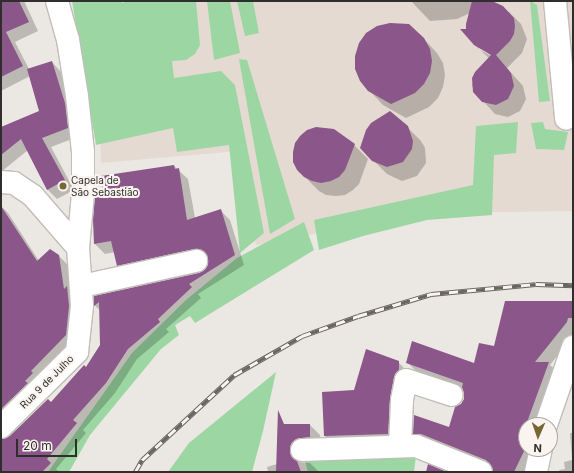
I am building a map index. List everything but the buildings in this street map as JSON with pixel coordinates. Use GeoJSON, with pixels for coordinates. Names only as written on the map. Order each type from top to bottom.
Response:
{"type":"FeatureCollection","features":[{"type":"Feature","properties":{"kind":"street","name":"Rua 9 de Julho"},"geometry":{"type":"LineString","coordinates":[[1,427],[77,352],[82,296],[78,248],[83,193],[82,145],[77,96],[68,40],[57,1]]}},
{"type":"Feature","properties":{"kind":"street"},"geometry":{"type":"LineString","coordinates":[[554,1],[566,118]]}},
{"type":"Feature","properties":{"kind":"street"},"geometry":{"type":"LineString","coordinates":[[1,182],[14,183],[33,196],[78,248]]}},
{"type":"Feature","properties":{"kind":"street"},"geometry":{"type":"LineString","coordinates":[[82,296],[196,261]]}},
{"type":"Feature","properties":{"kind":"street"},"geometry":{"type":"LineString","coordinates":[[549,417],[573,348]]}},
{"type":"Feature","properties":{"kind":"street"},"geometry":{"type":"LineString","coordinates":[[400,446],[402,400],[406,380],[452,395]]}},
{"type":"Feature","properties":{"kind":"street"},"geometry":{"type":"LineString","coordinates":[[302,450],[416,446],[481,472]]}},
{"type":"Feature","properties":{"kind":"street"},"geometry":{"type":"LineString","coordinates":[[536,472],[539,457]]}},
{"type":"Feature","properties":{"kind":"shaded area"},"geometry":{"type":"Polygon","coordinates":[[[95,1],[573,1],[573,211],[425,213],[256,245],[239,151],[101,163],[95,1]]]}},
{"type":"Feature","properties":{"kind":"green space"},"geometry":{"type":"Polygon","coordinates":[[[72,1],[119,1],[123,3],[127,1],[196,1],[200,45],[195,54],[186,60],[172,61],[174,78],[221,71],[235,85],[264,233],[240,253],[229,145],[177,152],[173,128],[96,145],[72,1]]]}},
{"type":"Feature","properties":{"kind":"green space"},"geometry":{"type":"Polygon","coordinates":[[[207,1],[230,1],[240,53],[214,60],[207,1]]]}},
{"type":"Feature","properties":{"kind":"green space"},"geometry":{"type":"Polygon","coordinates":[[[237,1],[253,1],[259,33],[245,36],[237,1]]]}},
{"type":"Feature","properties":{"kind":"green space"},"geometry":{"type":"Polygon","coordinates":[[[530,1],[537,5],[550,101],[539,102],[530,1]]]}},
{"type":"Feature","properties":{"kind":"green space"},"geometry":{"type":"Polygon","coordinates":[[[239,59],[247,60],[295,219],[270,234],[239,59]]]}},
{"type":"Feature","properties":{"kind":"green space"},"geometry":{"type":"Polygon","coordinates":[[[518,122],[516,153],[494,155],[492,215],[427,220],[363,236],[319,250],[314,220],[473,185],[476,126],[518,122]]]}},
{"type":"Feature","properties":{"kind":"green space"},"geometry":{"type":"Polygon","coordinates":[[[543,122],[545,129],[568,132],[564,150],[536,149],[531,123],[543,122]]]}},
{"type":"Feature","properties":{"kind":"green space"},"geometry":{"type":"Polygon","coordinates":[[[304,222],[314,250],[195,323],[190,316],[175,325],[179,335],[161,349],[90,435],[69,472],[48,472],[132,353],[186,300],[237,258],[304,222]]]}},
{"type":"Feature","properties":{"kind":"green space"},"geometry":{"type":"Polygon","coordinates":[[[276,372],[252,472],[168,472],[189,443],[276,372]]]}},
{"type":"Feature","properties":{"kind":"green space"},"geometry":{"type":"Polygon","coordinates":[[[416,456],[414,472],[308,472],[305,461],[416,456]]]}},
{"type":"Feature","properties":{"kind":"railway"},"geometry":{"type":"LineString","coordinates":[[135,472],[142,460],[234,375],[302,336],[358,316],[431,294],[536,284],[573,285]]}},
{"type":"Feature","properties":{"kind":"place","name":"Capela de São Sebastião"},"geometry":{"type":"Point","coordinates":[63,186]}}]}
